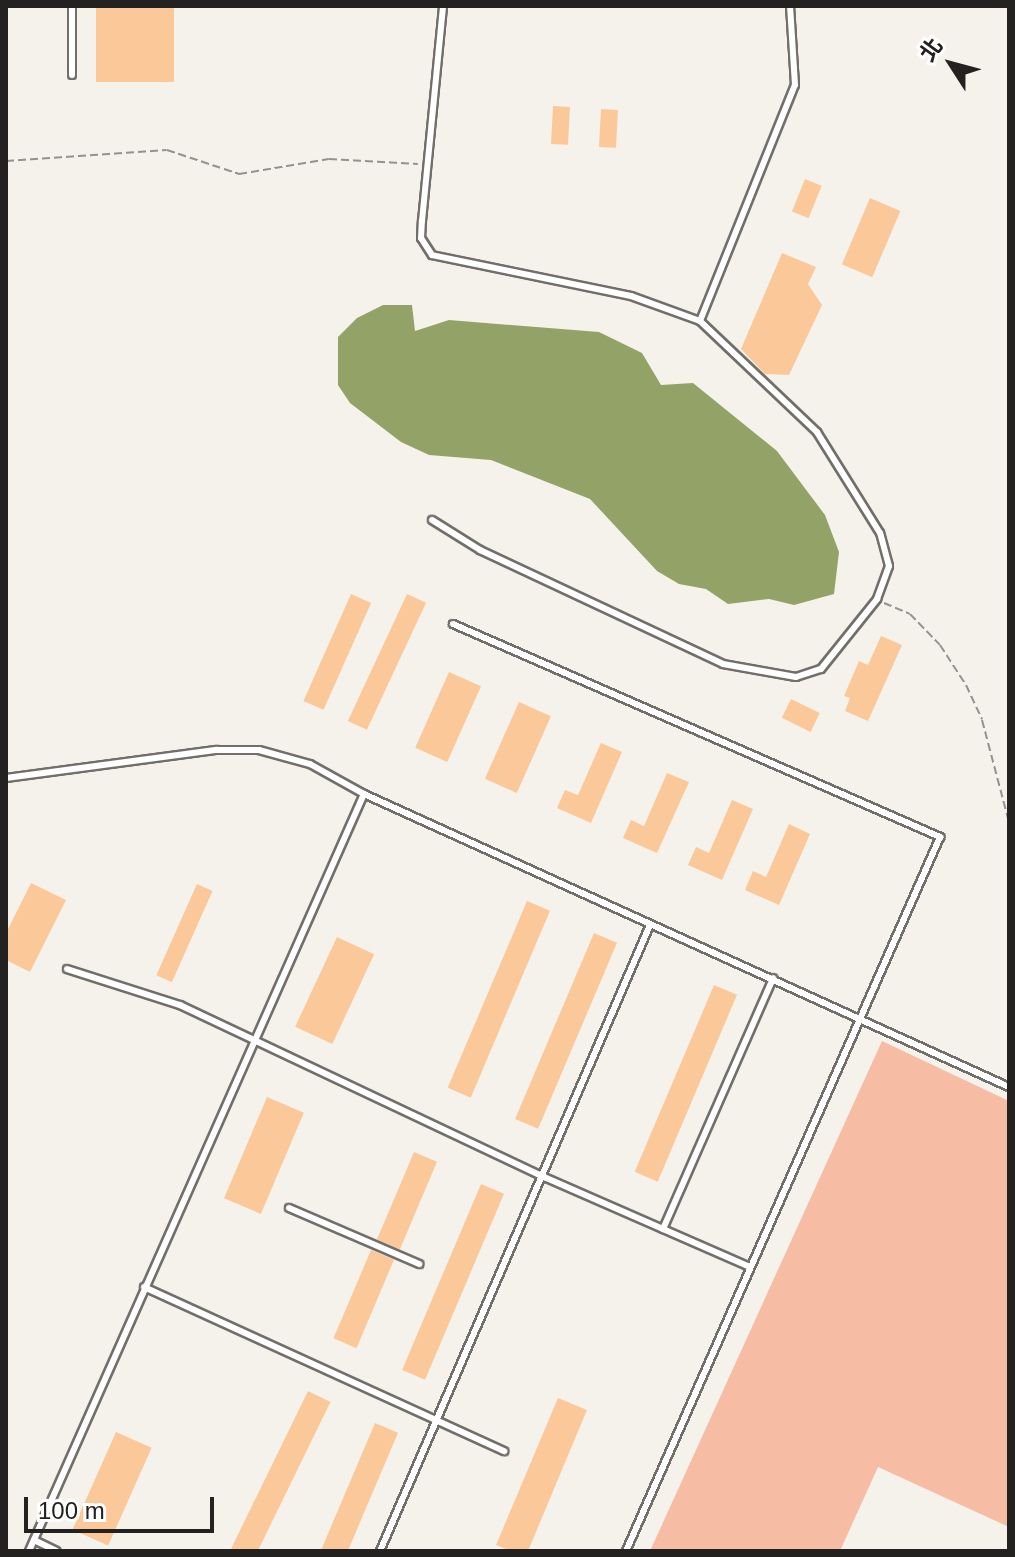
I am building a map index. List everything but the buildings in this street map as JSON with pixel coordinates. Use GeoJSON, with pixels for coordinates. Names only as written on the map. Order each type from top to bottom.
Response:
{"type":"FeatureCollection","features":[{"type":"Feature","properties":{"kind":"lane"},"geometry":{"type":"LineString","coordinates":[[72,6],[72,75]]}},
{"type":"Feature","properties":{"kind":"lane"},"geometry":{"type":"LineString","coordinates":[[432,520],[480,550],[723,664],[796,677],[821,669],[877,599],[889,566],[880,533],[817,432],[700,321],[631,296],[532,280],[432,255],[421,238],[443,6]]}},
{"type":"Feature","properties":{"kind":"lane"},"geometry":{"type":"LineString","coordinates":[[700,321],[795,85],[790,6]]}},
{"type":"Feature","properties":{"kind":"lane"},"geometry":{"type":"LineString","coordinates":[[453,624],[940,837],[748,1266],[626,1551]]}},
{"type":"Feature","properties":{"kind":"lane"},"geometry":{"type":"LineString","coordinates":[[6,778],[217,750],[259,750],[310,764],[364,794],[650,925],[861,1017],[1009,1087]]}},
{"type":"Feature","properties":{"kind":"lane"},"geometry":{"type":"LineString","coordinates":[[29,1551],[364,794]]}},
{"type":"Feature","properties":{"kind":"lane"},"geometry":{"type":"LineString","coordinates":[[380,1551],[544,1177],[650,925]]}},
{"type":"Feature","properties":{"kind":"lane"},"geometry":{"type":"LineString","coordinates":[[67,969],[180,1005],[544,1177],[748,1266]]}},
{"type":"Feature","properties":{"kind":"lane"},"geometry":{"type":"LineString","coordinates":[[663,1229],[773,978]]}},
{"type":"Feature","properties":{"kind":"lane"},"geometry":{"type":"LineString","coordinates":[[289,1208],[419,1264]]}},
{"type":"Feature","properties":{"kind":"lane"},"geometry":{"type":"LineString","coordinates":[[144,1287],[504,1451]]}},
{"type":"Feature","properties":{"kind":"lane"},"geometry":{"type":"LineString","coordinates":[[34,1540],[57,1551]]}},
{"type":"Feature","properties":{"kind":"path"},"geometry":{"type":"LineString","coordinates":[[6,161],[167,150],[239,174],[329,159],[427,164]]}},
{"type":"Feature","properties":{"kind":"path"},"geometry":{"type":"LineString","coordinates":[[877,599],[910,614],[940,645],[966,685],[982,720],[1009,822]]}},
{"type":"Feature","properties":{"kind":"shaded area"},"geometry":{"type":"Polygon","coordinates":[[[383,305],[412,305],[415,331],[449,320],[599,332],[642,353],[661,385],[693,383],[777,451],[825,515],[839,552],[834,594],[794,605],[769,599],[728,604],[706,589],[679,584],[657,571],[590,499],[491,460],[429,455],[401,442],[350,403],[338,385],[338,337],[357,318],[383,305]]]}},
{"type":"Feature","properties":{"kind":"shaded area"},"geometry":{"type":"Polygon","coordinates":[[[882,1041],[1009,1101],[1009,1527],[878,1467],[840,1551],[650,1551],[882,1041]]]}}]}
